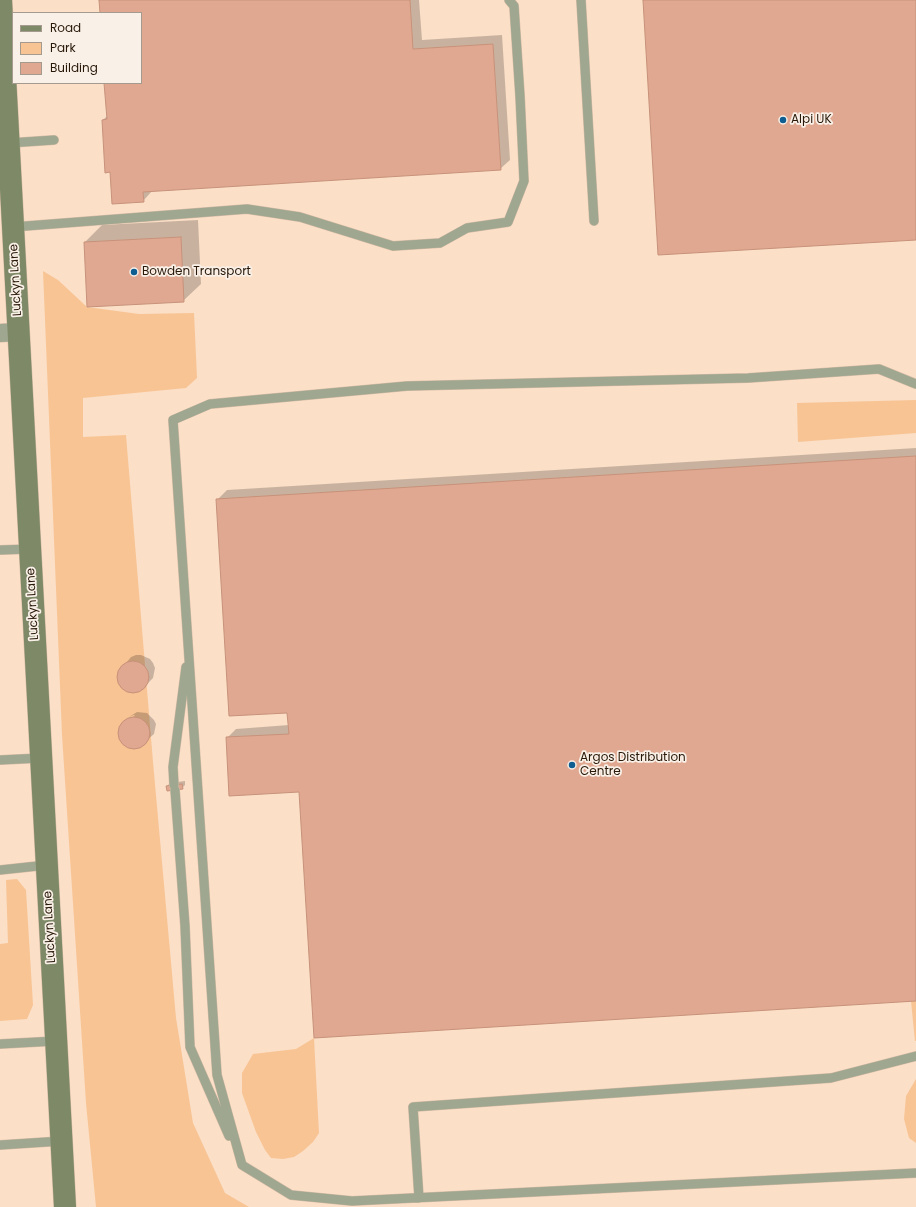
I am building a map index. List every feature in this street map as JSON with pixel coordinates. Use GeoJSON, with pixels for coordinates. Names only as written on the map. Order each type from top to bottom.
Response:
{"type":"FeatureCollection","features":[{"type":"Feature","properties":{"kind":"street","name":"Luckyn Lane"},"geometry":{"type":"LineString","coordinates":[[1,0],[1,30],[9,143],[7,228],[9,332],[30,549],[65,1207]]}},
{"type":"Feature","properties":{"kind":"lane"},"geometry":{"type":"LineString","coordinates":[[7,228],[247,209],[300,217],[393,246],[440,243],[467,228],[508,222],[524,181],[514,6],[509,0]]}},
{"type":"Feature","properties":{"kind":"lane"},"geometry":{"type":"LineString","coordinates":[[581,0],[594,221]]}},
{"type":"Feature","properties":{"kind":"lane"},"geometry":{"type":"LineString","coordinates":[[9,143],[54,140]]}},
{"type":"Feature","properties":{"kind":"lane"},"geometry":{"type":"LineString","coordinates":[[242,1165],[217,1075],[173,420],[210,404],[407,386],[748,378],[879,369],[916,384]]}},
{"type":"Feature","properties":{"kind":"lane"},"geometry":{"type":"LineString","coordinates":[[0,550],[30,549]]}},
{"type":"Feature","properties":{"kind":"lane"},"geometry":{"type":"LineString","coordinates":[[188,645],[173,767],[185,926],[190,1047],[242,1165],[291,1195],[352,1201],[916,1173]]}},
{"type":"Feature","properties":{"kind":"lane"},"geometry":{"type":"LineString","coordinates":[[0,760],[41,758]]}},
{"type":"Feature","properties":{"kind":"lane"},"geometry":{"type":"LineString","coordinates":[[0,870],[47,865]]}},
{"type":"Feature","properties":{"kind":"lane"},"geometry":{"type":"LineString","coordinates":[[0,1044],[56,1041]]}},
{"type":"Feature","properties":{"kind":"lane"},"geometry":{"type":"LineString","coordinates":[[419,1198],[413,1108],[831,1078],[916,1056]]}},
{"type":"Feature","properties":{"kind":"lane"},"geometry":{"type":"LineString","coordinates":[[0,1145],[62,1141]]}},
{"type":"Feature","properties":{"kind":"green space"},"geometry":{"type":"Polygon","coordinates":[[[43,271],[58,280],[87,307],[139,314],[194,313],[197,378],[186,388],[83,398],[83,437],[126,435],[176,1018],[193,1123],[225,1193],[249,1207],[96,1207],[86,1103],[62,735],[43,271]]]}},
{"type":"Feature","properties":{"kind":"green space"},"geometry":{"type":"Polygon","coordinates":[[[916,400],[916,433],[798,442],[797,403],[916,400]]]}},
{"type":"Feature","properties":{"kind":"green space"},"geometry":{"type":"Polygon","coordinates":[[[17,879],[26,890],[33,1005],[27,1019],[0,1021],[0,944],[8,943],[6,880],[17,879]]]}},
{"type":"Feature","properties":{"kind":"green space"},"geometry":{"type":"Polygon","coordinates":[[[911,1001],[916,1001],[916,1041],[915,1041],[911,1001]]]}},
{"type":"Feature","properties":{"kind":"green space"},"geometry":{"type":"Polygon","coordinates":[[[314,1038],[319,1133],[313,1142],[294,1157],[283,1159],[271,1158],[256,1132],[242,1093],[242,1073],[253,1054],[296,1049],[314,1038]]]}},
{"type":"Feature","properties":{"kind":"green space"},"geometry":{"type":"Polygon","coordinates":[[[916,1079],[916,1143],[909,1138],[904,1119],[906,1096],[916,1079]]]}},
{"type":"Feature","properties":{"kind":"building"},"geometry":{"type":"Polygon","coordinates":[[[99,0],[410,0],[413,49],[493,44],[501,170],[143,192],[144,202],[112,204],[110,172],[105,173],[102,120],[107,119],[104,84],[142,84],[142,12],[100,12],[99,0]]]}},
{"type":"Feature","properties":{"kind":"building","name":"Alpi UK"},"geometry":{"type":"Polygon","coordinates":[[[643,0],[916,0],[916,240],[658,255],[643,0]]]}},
{"type":"Feature","properties":{"kind":"building","name":"Bowden Transport"},"geometry":{"type":"Polygon","coordinates":[[[181,237],[184,302],[87,307],[84,242],[181,237]]]}},
{"type":"Feature","properties":{"kind":"building","name":"Argos Distribution Centre"},"geometry":{"type":"Polygon","coordinates":[[[916,456],[916,1001],[314,1038],[299,792],[229,796],[226,737],[289,734],[287,713],[229,716],[216,499],[916,456]]]}},
{"type":"Feature","properties":{"kind":"building"},"geometry":{"type":"Polygon","coordinates":[[[130,661],[136,661],[146,668],[149,677],[148,683],[142,690],[136,693],[130,693],[120,686],[117,680],[117,674],[124,664],[130,661]]]}},
{"type":"Feature","properties":{"kind":"building"},"geometry":{"type":"Polygon","coordinates":[[[131,717],[137,717],[147,724],[150,733],[149,739],[143,746],[137,749],[131,749],[121,742],[118,736],[118,730],[125,720],[131,717]]]}},
{"type":"Feature","properties":{"kind":"building"},"geometry":{"type":"Polygon","coordinates":[[[182,784],[183,789],[167,791],[166,786],[182,784]]]}},
{"type":"Feature","properties":{"kind":"place","name":"Alpi UK"},"geometry":{"type":"Point","coordinates":[783,120]}},
{"type":"Feature","properties":{"kind":"place","name":"Bowden Transport"},"geometry":{"type":"Point","coordinates":[134,272]}},
{"type":"Feature","properties":{"kind":"place","name":"Argos Distribution Centre"},"geometry":{"type":"Point","coordinates":[572,765]}}]}
